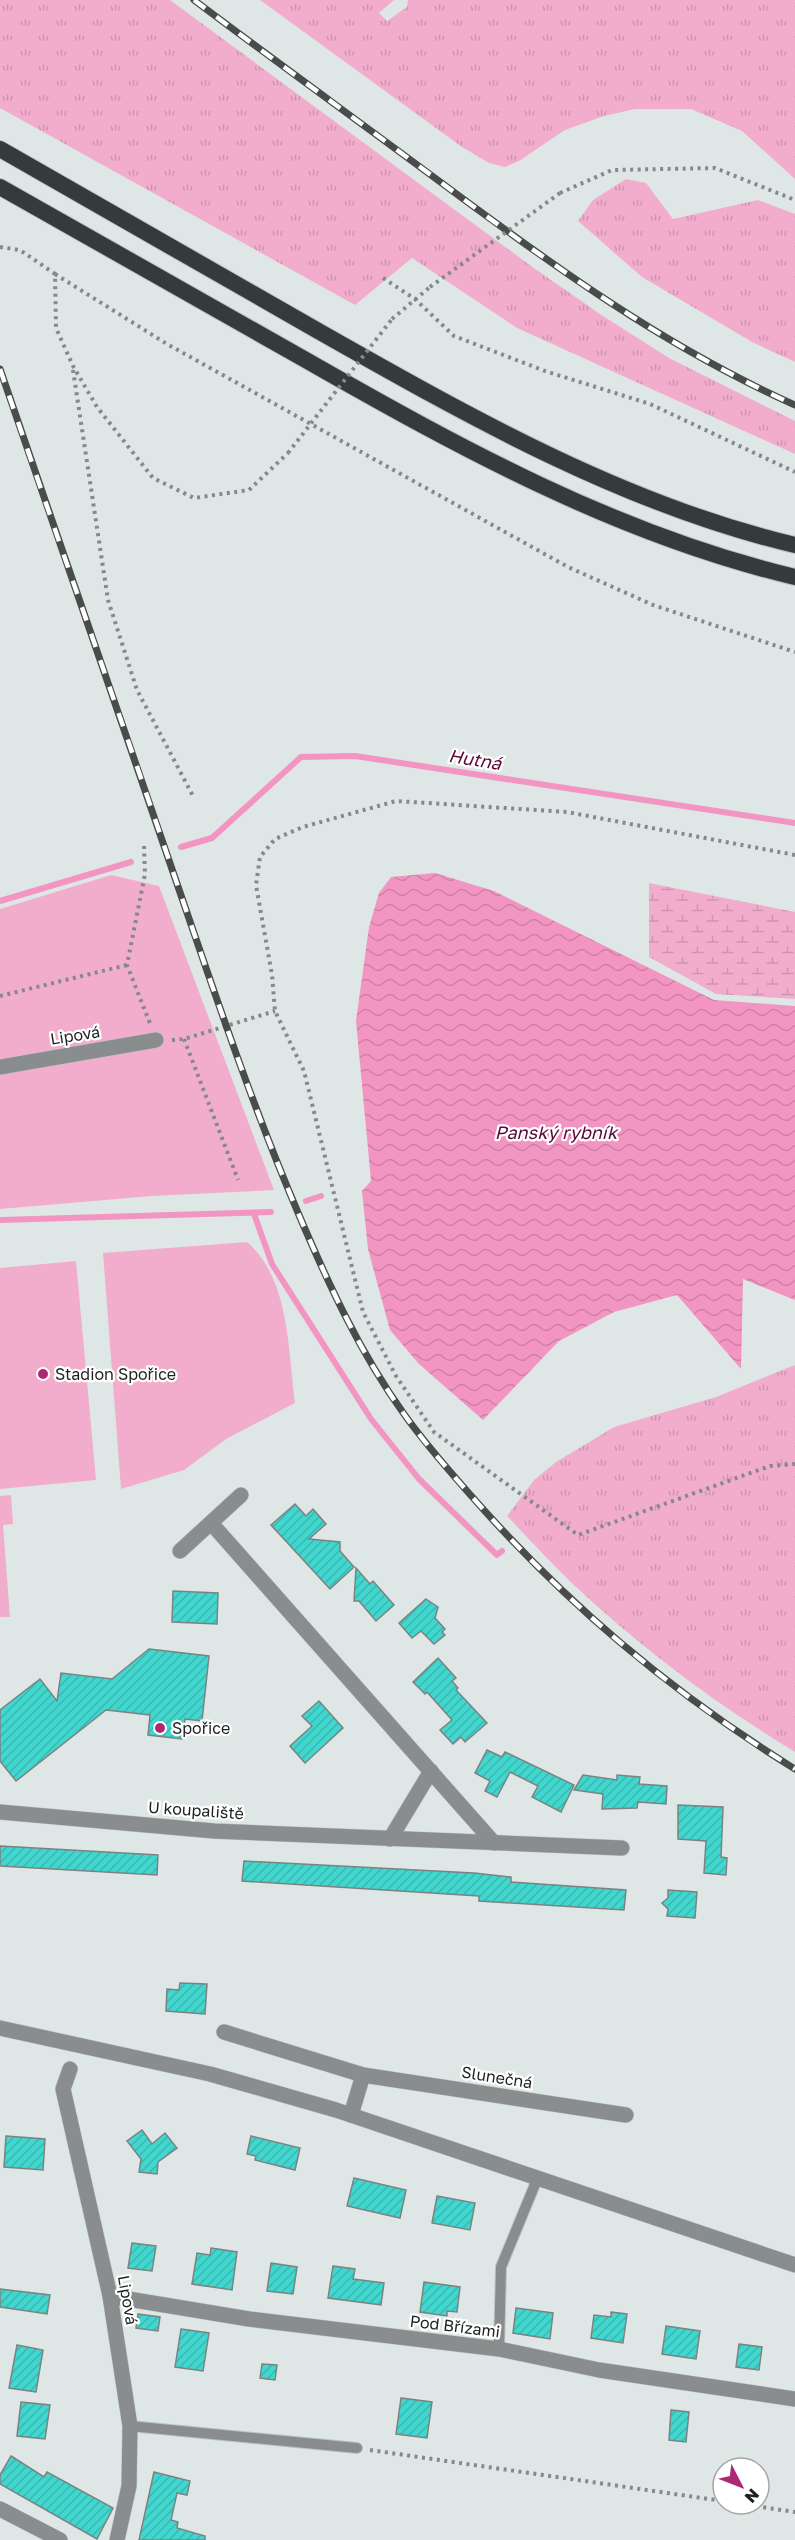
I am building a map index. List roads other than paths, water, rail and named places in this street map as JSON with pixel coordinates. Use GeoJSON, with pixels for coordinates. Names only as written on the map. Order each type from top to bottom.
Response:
{"type":"FeatureCollection","features":[{"type":"Feature","properties":{"kind":"highway"},"geometry":{"type":"LineString","coordinates":[[0,149],[400,378],[513,437],[606,480],[695,515],[795,544]]}},
{"type":"Feature","properties":{"kind":"highway"},"geometry":{"type":"LineString","coordinates":[[1,187],[386,406],[502,468],[600,513],[689,545],[795,577]]}},
{"type":"Feature","properties":{"kind":"street","name":"Lipová"},"geometry":{"type":"LineString","coordinates":[[0,1067],[156,1040]]}},
{"type":"Feature","properties":{"kind":"street"},"geometry":{"type":"LineString","coordinates":[[180,1551],[241,1495]]}},
{"type":"Feature","properties":{"kind":"street"},"geometry":{"type":"LineString","coordinates":[[211,1523],[494,1843]]}},
{"type":"Feature","properties":{"kind":"street"},"geometry":{"type":"LineString","coordinates":[[390,1839],[431,1771]]}},
{"type":"Feature","properties":{"kind":"street","name":"U koupaliště"},"geometry":{"type":"LineString","coordinates":[[0,1812],[214,1831],[622,1848]]}},
{"type":"Feature","properties":{"kind":"street"},"geometry":{"type":"LineString","coordinates":[[0,2028],[210,2074],[351,2115],[795,2265]]}},
{"type":"Feature","properties":{"kind":"street","name":"Slunečná"},"geometry":{"type":"LineString","coordinates":[[224,2032],[363,2075],[626,2115]]}},
{"type":"Feature","properties":{"kind":"street","name":"Lipová"},"geometry":{"type":"LineString","coordinates":[[70,2068],[63,2089],[110,2296],[130,2426],[129,2486],[117,2540]]}},
{"type":"Feature","properties":{"kind":"street"},"geometry":{"type":"LineString","coordinates":[[351,2115],[363,2075]]}},
{"type":"Feature","properties":{"kind":"street","name":"Pod Břízami"},"geometry":{"type":"LineString","coordinates":[[110,2296],[249,2319],[499,2349],[599,2370],[795,2398]]}},
{"type":"Feature","properties":{"kind":"street"},"geometry":{"type":"LineString","coordinates":[[0,2510],[60,2540]]}},
{"type":"Feature","properties":{"kind":"lane"},"geometry":{"type":"LineString","coordinates":[[499,2349],[501,2267],[537,2177]]}},
{"type":"Feature","properties":{"kind":"lane"},"geometry":{"type":"LineString","coordinates":[[130,2426],[357,2448]]}},
{"type":"Feature","properties":{"kind":"water","name":"Panský rybník"},"geometry":{"type":"Polygon","coordinates":[[[435,873],[494,891],[714,1000],[795,1006],[795,1300],[743,1279],[741,1369],[677,1295],[614,1312],[559,1341],[483,1420],[419,1364],[390,1330],[368,1249],[362,1191],[371,1181],[356,1021],[369,927],[379,893],[391,877],[435,873]]]}},
{"type":"Feature","properties":{"kind":"waterway","name":"Hutná"},"geometry":{"type":"LineString","coordinates":[[181,847],[212,838],[301,757],[355,756],[795,823]]}},
{"type":"Feature","properties":{"kind":"waterway","name":"Hutná"},"geometry":{"type":"LineString","coordinates":[[0,901],[131,862]]}},
{"type":"Feature","properties":{"kind":"waterway"},"geometry":{"type":"LineString","coordinates":[[306,1201],[321,1196]]}},
{"type":"Feature","properties":{"kind":"waterway"},"geometry":{"type":"LineString","coordinates":[[0,1220],[271,1212]]}},
{"type":"Feature","properties":{"kind":"waterway"},"geometry":{"type":"LineString","coordinates":[[254,1214],[272,1264],[371,1419],[419,1479],[497,1555],[502,1551]]}},
{"type":"Feature","properties":{"kind":"railway"},"geometry":{"type":"LineString","coordinates":[[194,0],[481,212],[611,303],[700,357],[795,405]]}},
{"type":"Feature","properties":{"kind":"railway"},"geometry":{"type":"LineString","coordinates":[[0,369],[249,1088],[310,1241],[333,1292],[373,1367],[426,1444],[541,1570],[580,1607],[661,1676],[795,1769]]}},
{"type":"Feature","properties":{"kind":"place","name":"Stadion Spořice"},"geometry":{"type":"Point","coordinates":[43,1374]}},
{"type":"Feature","properties":{"kind":"place","name":"Spořice"},"geometry":{"type":"Point","coordinates":[160,1728]}}]}
